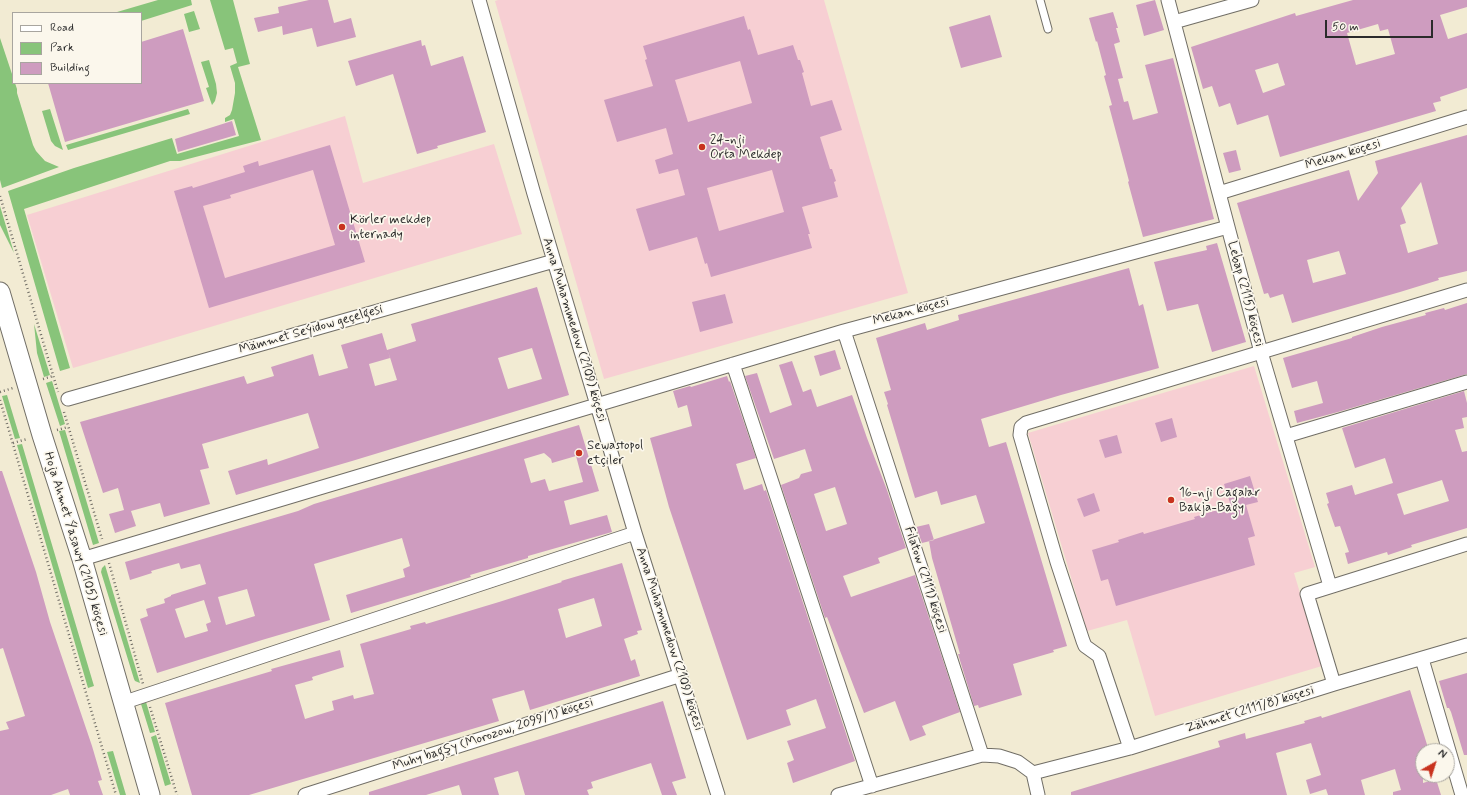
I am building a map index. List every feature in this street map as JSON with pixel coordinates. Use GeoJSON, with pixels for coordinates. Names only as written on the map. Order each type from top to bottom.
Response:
{"type":"FeatureCollection","features":[{"type":"Feature","properties":{"kind":"street","name":"Anna Muhammedow (2109) köçesi"},"geometry":{"type":"LineString","coordinates":[[479,0],[596,405],[718,795]]}},
{"type":"Feature","properties":{"kind":"street","name":"Lebap (2115) köçesi"},"geometry":{"type":"LineString","coordinates":[[1168,0],[1261,352],[1330,586]]}},
{"type":"Feature","properties":{"kind":"street"},"geometry":{"type":"LineString","coordinates":[[1174,22],[1252,0]]}},
{"type":"Feature","properties":{"kind":"street","name":"Mekan köçesi"},"geometry":{"type":"LineString","coordinates":[[1219,193],[1467,116]]}},
{"type":"Feature","properties":{"kind":"street","name":"Mekan köçesi"},"geometry":{"type":"LineString","coordinates":[[82,559],[844,331],[1228,226]]}},
{"type":"Feature","properties":{"kind":"street","name":"Mämmet Seýidow geçelgesi"},"geometry":{"type":"LineString","coordinates":[[63,401],[554,261]]}},
{"type":"Feature","properties":{"kind":"street"},"geometry":{"type":"LineString","coordinates":[[1130,748],[1099,656],[1085,646],[1083,642],[1057,562],[1020,435],[1021,427],[1026,423],[1467,290]]}},
{"type":"Feature","properties":{"kind":"street","name":"Hoja Ahmet Ýasawy (2105) köçesi"},"geometry":{"type":"LineString","coordinates":[[0,292],[42,434],[82,559],[122,703],[150,795]]}},
{"type":"Feature","properties":{"kind":"street","name":"Filatow (2111) köçesi"},"geometry":{"type":"LineString","coordinates":[[844,331],[982,755]]}},
{"type":"Feature","properties":{"kind":"street"},"geometry":{"type":"LineString","coordinates":[[734,364],[872,786]]}},
{"type":"Feature","properties":{"kind":"street"},"geometry":{"type":"LineString","coordinates":[[1286,436],[1467,382]]}},
{"type":"Feature","properties":{"kind":"street"},"geometry":{"type":"LineString","coordinates":[[122,703],[147,696],[635,533]]}},
{"type":"Feature","properties":{"kind":"street"},"geometry":{"type":"LineString","coordinates":[[1334,684],[1307,594],[1467,544]]}},
{"type":"Feature","properties":{"kind":"street","name":"Zähmet (2111/8) köçesi"},"geometry":{"type":"LineString","coordinates":[[1033,773],[1130,748],[1334,684],[1467,645]]}},
{"type":"Feature","properties":{"kind":"street"},"geometry":{"type":"LineString","coordinates":[[1422,659],[1462,795]]}},
{"type":"Feature","properties":{"kind":"street","name":"Muhy bagşy (Morozow, 2099/1) köçesi"},"geometry":{"type":"LineString","coordinates":[[305,795],[681,675]]}},
{"type":"Feature","properties":{"kind":"street"},"geometry":{"type":"LineString","coordinates":[[838,795],[982,755],[999,756],[1018,762],[1033,773],[1038,795]]}},
{"type":"Feature","properties":{"kind":"lane"},"geometry":{"type":"LineString","coordinates":[[1040,0],[1048,29]]}},
{"type":"Feature","properties":{"kind":"path"},"geometry":{"type":"LineString","coordinates":[[0,196],[63,401],[105,552],[177,795]]}},
{"type":"Feature","properties":{"kind":"path"},"geometry":{"type":"LineString","coordinates":[[0,400],[116,795]]}},
{"type":"Feature","properties":{"kind":"shaded area","name":"24-nji Orta Mekdep"},"geometry":{"type":"Polygon","coordinates":[[[824,0],[908,293],[604,379],[495,1],[824,0]]]}},
{"type":"Feature","properties":{"kind":"shaded area"},"geometry":{"type":"Polygon","coordinates":[[[345,116],[363,183],[494,144],[522,234],[73,368],[27,215],[345,116]]]}},
{"type":"Feature","properties":{"kind":"shaded area","name":"16-nji Cagalar Bakja-Bagy"},"geometry":{"type":"Polygon","coordinates":[[[1254,366],[1315,567],[1294,573],[1322,666],[1155,716],[1127,620],[1087,631],[1028,433],[1254,366]]]}},
{"type":"Feature","properties":{"kind":"green space"},"geometry":{"type":"Polygon","coordinates":[[[158,0],[191,0],[192,5],[142,21],[142,12],[117,12],[158,0]]]}},
{"type":"Feature","properties":{"kind":"green space"},"geometry":{"type":"Polygon","coordinates":[[[210,0],[233,0],[250,64],[238,67],[261,140],[180,161],[170,161],[24,209],[70,368],[60,371],[8,191],[74,168],[172,138],[177,154],[239,136],[234,119],[225,122],[225,118],[230,115],[232,110],[235,93],[235,83],[230,66],[237,63],[233,48],[225,50],[210,0]]]}},
{"type":"Feature","properties":{"kind":"green space"},"geometry":{"type":"Polygon","coordinates":[[[194,11],[200,29],[189,32],[184,14],[194,11]]]}},
{"type":"Feature","properties":{"kind":"green space"},"geometry":{"type":"Polygon","coordinates":[[[0,38],[12,74],[12,84],[15,84],[33,145],[45,161],[59,167],[2,188],[0,180],[0,38]]]}},
{"type":"Feature","properties":{"kind":"green space"},"geometry":{"type":"Polygon","coordinates":[[[209,60],[217,93],[215,101],[212,105],[206,88],[209,87],[201,62],[209,60]]]}},
{"type":"Feature","properties":{"kind":"green space"},"geometry":{"type":"Polygon","coordinates":[[[50,109],[63,150],[55,146],[51,141],[42,111],[50,109]]]}},
{"type":"Feature","properties":{"kind":"green space"},"geometry":{"type":"Polygon","coordinates":[[[188,109],[190,114],[68,150],[66,145],[188,109]]]}},
{"type":"Feature","properties":{"kind":"green space"},"geometry":{"type":"Polygon","coordinates":[[[0,206],[14,253],[0,225],[0,206]]]}},
{"type":"Feature","properties":{"kind":"green space"},"geometry":{"type":"Polygon","coordinates":[[[34,324],[50,375],[44,377],[37,353],[34,324]]]}},
{"type":"Feature","properties":{"kind":"green space"},"geometry":{"type":"Polygon","coordinates":[[[52,381],[65,424],[60,426],[46,383],[52,381]]]}},
{"type":"Feature","properties":{"kind":"green space"},"geometry":{"type":"Polygon","coordinates":[[[7,395],[20,438],[15,439],[2,396],[7,395]]]}},
{"type":"Feature","properties":{"kind":"green space"},"geometry":{"type":"Polygon","coordinates":[[[65,430],[99,543],[93,545],[59,431],[65,430]]]}},
{"type":"Feature","properties":{"kind":"green space"},"geometry":{"type":"Polygon","coordinates":[[[22,444],[94,686],[88,688],[17,445],[22,444]]]}},
{"type":"Feature","properties":{"kind":"green space"},"geometry":{"type":"Polygon","coordinates":[[[105,565],[140,683],[134,679],[101,572],[105,565]]]}},
{"type":"Feature","properties":{"kind":"green space"},"geometry":{"type":"Polygon","coordinates":[[[146,702],[155,732],[150,733],[141,704],[146,702]]]}},
{"type":"Feature","properties":{"kind":"green space"},"geometry":{"type":"Polygon","coordinates":[[[156,735],[171,784],[165,786],[151,737],[156,735]]]}},
{"type":"Feature","properties":{"kind":"green space"},"geometry":{"type":"Polygon","coordinates":[[[113,751],[126,795],[120,795],[107,752],[113,751]]]}},
{"type":"Feature","properties":{"kind":"building"},"geometry":{"type":"Polygon","coordinates":[[[309,0],[328,0],[334,23],[351,18],[356,37],[317,47],[312,28],[283,35],[282,26],[258,32],[254,18],[279,13],[278,7],[309,0]]]}},
{"type":"Feature","properties":{"kind":"building"},"geometry":{"type":"Polygon","coordinates":[[[1155,0],[1164,30],[1144,36],[1136,5],[1155,0]]]}},
{"type":"Feature","properties":{"kind":"building"},"geometry":{"type":"Polygon","coordinates":[[[1353,0],[1467,0],[1467,7],[1440,15],[1448,39],[1467,33],[1467,88],[1440,97],[1441,101],[1433,103],[1436,111],[1280,157],[1268,115],[1237,125],[1230,103],[1219,107],[1212,86],[1203,89],[1191,47],[1295,13],[1296,16],[1353,0]],[[1378,24],[1347,33],[1356,65],[1395,54],[1388,29],[1380,31],[1378,24]],[[1278,63],[1255,70],[1263,93],[1285,85],[1278,63]]]}},
{"type":"Feature","properties":{"kind":"building"},"geometry":{"type":"Polygon","coordinates":[[[1113,12],[1118,28],[1116,28],[1120,42],[1114,44],[1123,78],[1118,79],[1124,102],[1128,101],[1133,120],[1158,113],[1145,65],[1173,58],[1214,219],[1143,237],[1109,106],[1112,105],[1104,76],[1106,75],[1089,18],[1113,12]]]}},
{"type":"Feature","properties":{"kind":"building"},"geometry":{"type":"Polygon","coordinates":[[[990,15],[1002,57],[961,68],[949,27],[990,15]]]}},
{"type":"Feature","properties":{"kind":"building"},"geometry":{"type":"Polygon","coordinates":[[[744,16],[748,30],[750,29],[758,55],[793,45],[804,72],[802,73],[811,106],[832,100],[842,130],[820,137],[830,169],[832,169],[836,181],[834,182],[838,197],[802,207],[810,234],[808,234],[812,248],[711,277],[707,263],[705,264],[697,237],[649,251],[636,209],[685,195],[678,169],[659,174],[655,160],[673,154],[666,128],[617,142],[604,100],[653,86],[645,60],[647,59],[643,46],[744,16]],[[740,61],[675,80],[688,122],[752,103],[740,61]],[[772,170],[707,188],[719,231],[784,212],[772,170]]]}},
{"type":"Feature","properties":{"kind":"building"},"geometry":{"type":"Polygon","coordinates":[[[183,29],[204,101],[65,142],[48,84],[142,84],[142,42],[183,29]]]}},
{"type":"Feature","properties":{"kind":"building"},"geometry":{"type":"Polygon","coordinates":[[[421,40],[422,46],[425,45],[431,66],[463,56],[486,132],[437,146],[438,148],[417,154],[393,74],[356,86],[348,61],[421,40]]]}},
{"type":"Feature","properties":{"kind":"building"},"geometry":{"type":"Polygon","coordinates":[[[232,121],[236,135],[178,152],[175,139],[232,121]]]}},
{"type":"Feature","properties":{"kind":"building"},"geometry":{"type":"Polygon","coordinates":[[[1467,135],[1467,271],[1438,278],[1439,280],[1292,323],[1283,294],[1270,298],[1268,293],[1264,294],[1237,203],[1349,170],[1358,201],[1378,173],[1375,161],[1467,135]],[[1421,182],[1401,208],[1406,223],[1400,225],[1408,253],[1438,244],[1421,182]],[[1339,251],[1307,260],[1313,283],[1346,274],[1339,251]]]}},
{"type":"Feature","properties":{"kind":"building","name":"Körler mekdep internady"},"geometry":{"type":"Polygon","coordinates":[[[330,145],[365,262],[209,308],[174,191],[192,186],[193,188],[245,172],[243,166],[258,161],[259,166],[330,145]],[[313,170],[230,195],[231,198],[203,206],[225,278],[335,245],[313,170]]]}},
{"type":"Feature","properties":{"kind":"building"},"geometry":{"type":"Polygon","coordinates":[[[1236,150],[1241,170],[1229,173],[1223,153],[1236,150]]]}},
{"type":"Feature","properties":{"kind":"building"},"geometry":{"type":"Polygon","coordinates":[[[1217,243],[1246,342],[1212,352],[1198,304],[1167,311],[1154,262],[1207,250],[1206,246],[1217,243]]]}},
{"type":"Feature","properties":{"kind":"building"},"geometry":{"type":"Polygon","coordinates":[[[1129,268],[1139,306],[1143,304],[1159,368],[981,419],[989,447],[1006,442],[1067,646],[1053,650],[1054,652],[1013,664],[1022,695],[979,708],[978,705],[974,706],[958,654],[960,654],[932,558],[929,541],[985,523],[976,495],[941,505],[937,491],[915,498],[887,405],[884,392],[891,390],[876,338],[925,323],[927,330],[959,320],[958,315],[1129,268]]]}},
{"type":"Feature","properties":{"kind":"building"},"geometry":{"type":"Polygon","coordinates":[[[537,287],[569,395],[236,495],[228,471],[267,459],[268,465],[319,448],[308,413],[202,444],[209,468],[200,470],[210,504],[164,517],[160,503],[131,511],[136,526],[115,533],[109,514],[124,510],[118,488],[103,493],[80,422],[244,376],[247,384],[274,376],[271,367],[313,354],[319,376],[348,368],[341,345],[382,333],[387,350],[416,341],[411,324],[537,287]],[[532,348],[498,358],[508,389],[542,379],[532,348]],[[388,351],[390,358],[369,364],[375,386],[397,380],[388,351]]]}},
{"type":"Feature","properties":{"kind":"building"},"geometry":{"type":"Polygon","coordinates":[[[725,294],[733,323],[700,332],[692,302],[725,294]]]}},
{"type":"Feature","properties":{"kind":"building"},"geometry":{"type":"Polygon","coordinates":[[[1467,303],[1467,374],[1297,423],[1294,411],[1323,403],[1317,381],[1292,388],[1283,358],[1426,315],[1425,313],[1444,308],[1445,310],[1467,303]]]}},
{"type":"Feature","properties":{"kind":"building"},"geometry":{"type":"Polygon","coordinates":[[[835,350],[841,369],[820,376],[814,356],[835,350]]]}},
{"type":"Feature","properties":{"kind":"building"},"geometry":{"type":"Polygon","coordinates":[[[792,361],[803,392],[811,389],[817,407],[852,395],[887,490],[906,548],[878,558],[880,563],[843,576],[851,597],[915,575],[960,712],[922,726],[926,735],[910,741],[895,701],[864,713],[827,617],[825,618],[781,485],[799,478],[801,474],[812,471],[805,449],[774,459],[745,376],[757,373],[770,413],[792,405],[779,365],[792,361]],[[835,487],[814,494],[826,531],[847,524],[835,487]]]}},
{"type":"Feature","properties":{"kind":"building"},"geometry":{"type":"Polygon","coordinates":[[[727,376],[756,458],[736,464],[744,490],[762,484],[764,491],[766,490],[855,761],[793,783],[787,763],[794,760],[787,741],[826,728],[816,699],[786,710],[791,725],[747,740],[669,507],[650,438],[692,426],[687,405],[678,408],[673,391],[727,376]]]}},
{"type":"Feature","properties":{"kind":"building"},"geometry":{"type":"Polygon","coordinates":[[[1464,391],[1467,403],[1467,417],[1462,418],[1464,428],[1455,430],[1462,452],[1467,451],[1467,528],[1411,545],[1412,547],[1388,555],[1387,552],[1348,564],[1345,553],[1349,552],[1340,526],[1335,527],[1327,504],[1329,503],[1326,493],[1352,485],[1355,495],[1393,483],[1385,458],[1355,468],[1342,428],[1464,391]],[[1442,480],[1397,494],[1404,515],[1449,501],[1442,480]]]}},
{"type":"Feature","properties":{"kind":"building"},"geometry":{"type":"Polygon","coordinates":[[[1172,418],[1177,437],[1161,442],[1155,423],[1172,418]]]}},
{"type":"Feature","properties":{"kind":"building"},"geometry":{"type":"Polygon","coordinates":[[[579,425],[599,491],[564,501],[570,525],[607,515],[612,532],[528,556],[528,558],[470,575],[471,577],[351,613],[346,595],[405,577],[403,569],[410,566],[402,538],[314,564],[330,620],[157,673],[140,619],[148,616],[146,609],[165,603],[164,599],[171,595],[206,584],[200,564],[181,569],[179,563],[151,571],[152,573],[130,580],[125,562],[298,511],[314,504],[579,425]],[[544,453],[524,459],[531,483],[545,479],[549,491],[583,482],[576,456],[552,463],[551,459],[544,453]],[[247,589],[218,597],[226,625],[255,616],[247,589]],[[204,600],[175,609],[185,638],[208,631],[206,624],[211,622],[204,600]]]}},
{"type":"Feature","properties":{"kind":"building"},"geometry":{"type":"Polygon","coordinates":[[[1117,435],[1122,453],[1105,458],[1099,440],[1117,435]]]}},
{"type":"Feature","properties":{"kind":"building"},"geometry":{"type":"Polygon","coordinates":[[[0,471],[2,471],[36,572],[50,622],[92,746],[102,780],[98,781],[103,795],[70,795],[68,789],[51,795],[0,795],[0,731],[9,729],[6,722],[25,716],[3,648],[0,649],[0,471]]]}},
{"type":"Feature","properties":{"kind":"building"},"geometry":{"type":"Polygon","coordinates":[[[1250,476],[1258,502],[1246,505],[1255,536],[1248,538],[1255,565],[1116,606],[1108,579],[1101,581],[1092,550],[1119,542],[1118,540],[1143,532],[1144,534],[1195,519],[1194,517],[1231,506],[1224,484],[1250,476]]]}},
{"type":"Feature","properties":{"kind":"building"},"geometry":{"type":"Polygon","coordinates":[[[1094,493],[1100,511],[1084,517],[1077,499],[1094,493]]]}},
{"type":"Feature","properties":{"kind":"building"},"geometry":{"type":"Polygon","coordinates":[[[929,524],[934,540],[922,543],[916,527],[929,524]]]}},
{"type":"Feature","properties":{"kind":"building"},"geometry":{"type":"Polygon","coordinates":[[[622,563],[642,630],[637,631],[638,634],[624,639],[631,661],[635,659],[640,676],[530,710],[524,690],[492,699],[499,721],[249,795],[192,795],[165,703],[272,671],[271,669],[340,650],[344,667],[312,677],[313,680],[295,685],[305,719],[334,710],[332,701],[353,695],[354,699],[374,694],[360,644],[411,629],[410,626],[425,622],[426,624],[562,582],[561,581],[622,563]],[[594,598],[558,609],[566,638],[602,626],[594,598]]]}},
{"type":"Feature","properties":{"kind":"building"},"geometry":{"type":"Polygon","coordinates":[[[1467,673],[1467,755],[1464,755],[1451,712],[1449,708],[1447,708],[1439,681],[1467,673]]]}},
{"type":"Feature","properties":{"kind":"building"},"geometry":{"type":"Polygon","coordinates":[[[1410,690],[1427,743],[1415,743],[1415,783],[1437,783],[1441,795],[1393,795],[1393,792],[1401,790],[1395,769],[1361,780],[1365,795],[1328,795],[1326,789],[1310,794],[1306,780],[1321,775],[1311,743],[1276,753],[1287,795],[1071,795],[1071,792],[1220,747],[1218,741],[1245,733],[1246,739],[1305,723],[1304,721],[1321,716],[1322,718],[1410,690]]]}},
{"type":"Feature","properties":{"kind":"building"},"geometry":{"type":"Polygon","coordinates":[[[663,701],[686,778],[672,782],[677,795],[662,795],[651,763],[591,782],[593,788],[587,790],[589,795],[525,795],[518,771],[494,778],[499,795],[462,795],[459,785],[426,795],[369,795],[369,792],[663,701]]]}},
{"type":"Feature","properties":{"kind":"place","name":"24-nji Orta Mekdep"},"geometry":{"type":"Point","coordinates":[702,147]}},
{"type":"Feature","properties":{"kind":"place","name":"Körler mekdep internady"},"geometry":{"type":"Point","coordinates":[342,227]}},
{"type":"Feature","properties":{"kind":"place","name":"Sewastopol etçiler"},"geometry":{"type":"Point","coordinates":[579,453]}},
{"type":"Feature","properties":{"kind":"place","name":"16-nji Cagalar Bakja-Bagy"},"geometry":{"type":"Point","coordinates":[1171,500]}}]}
